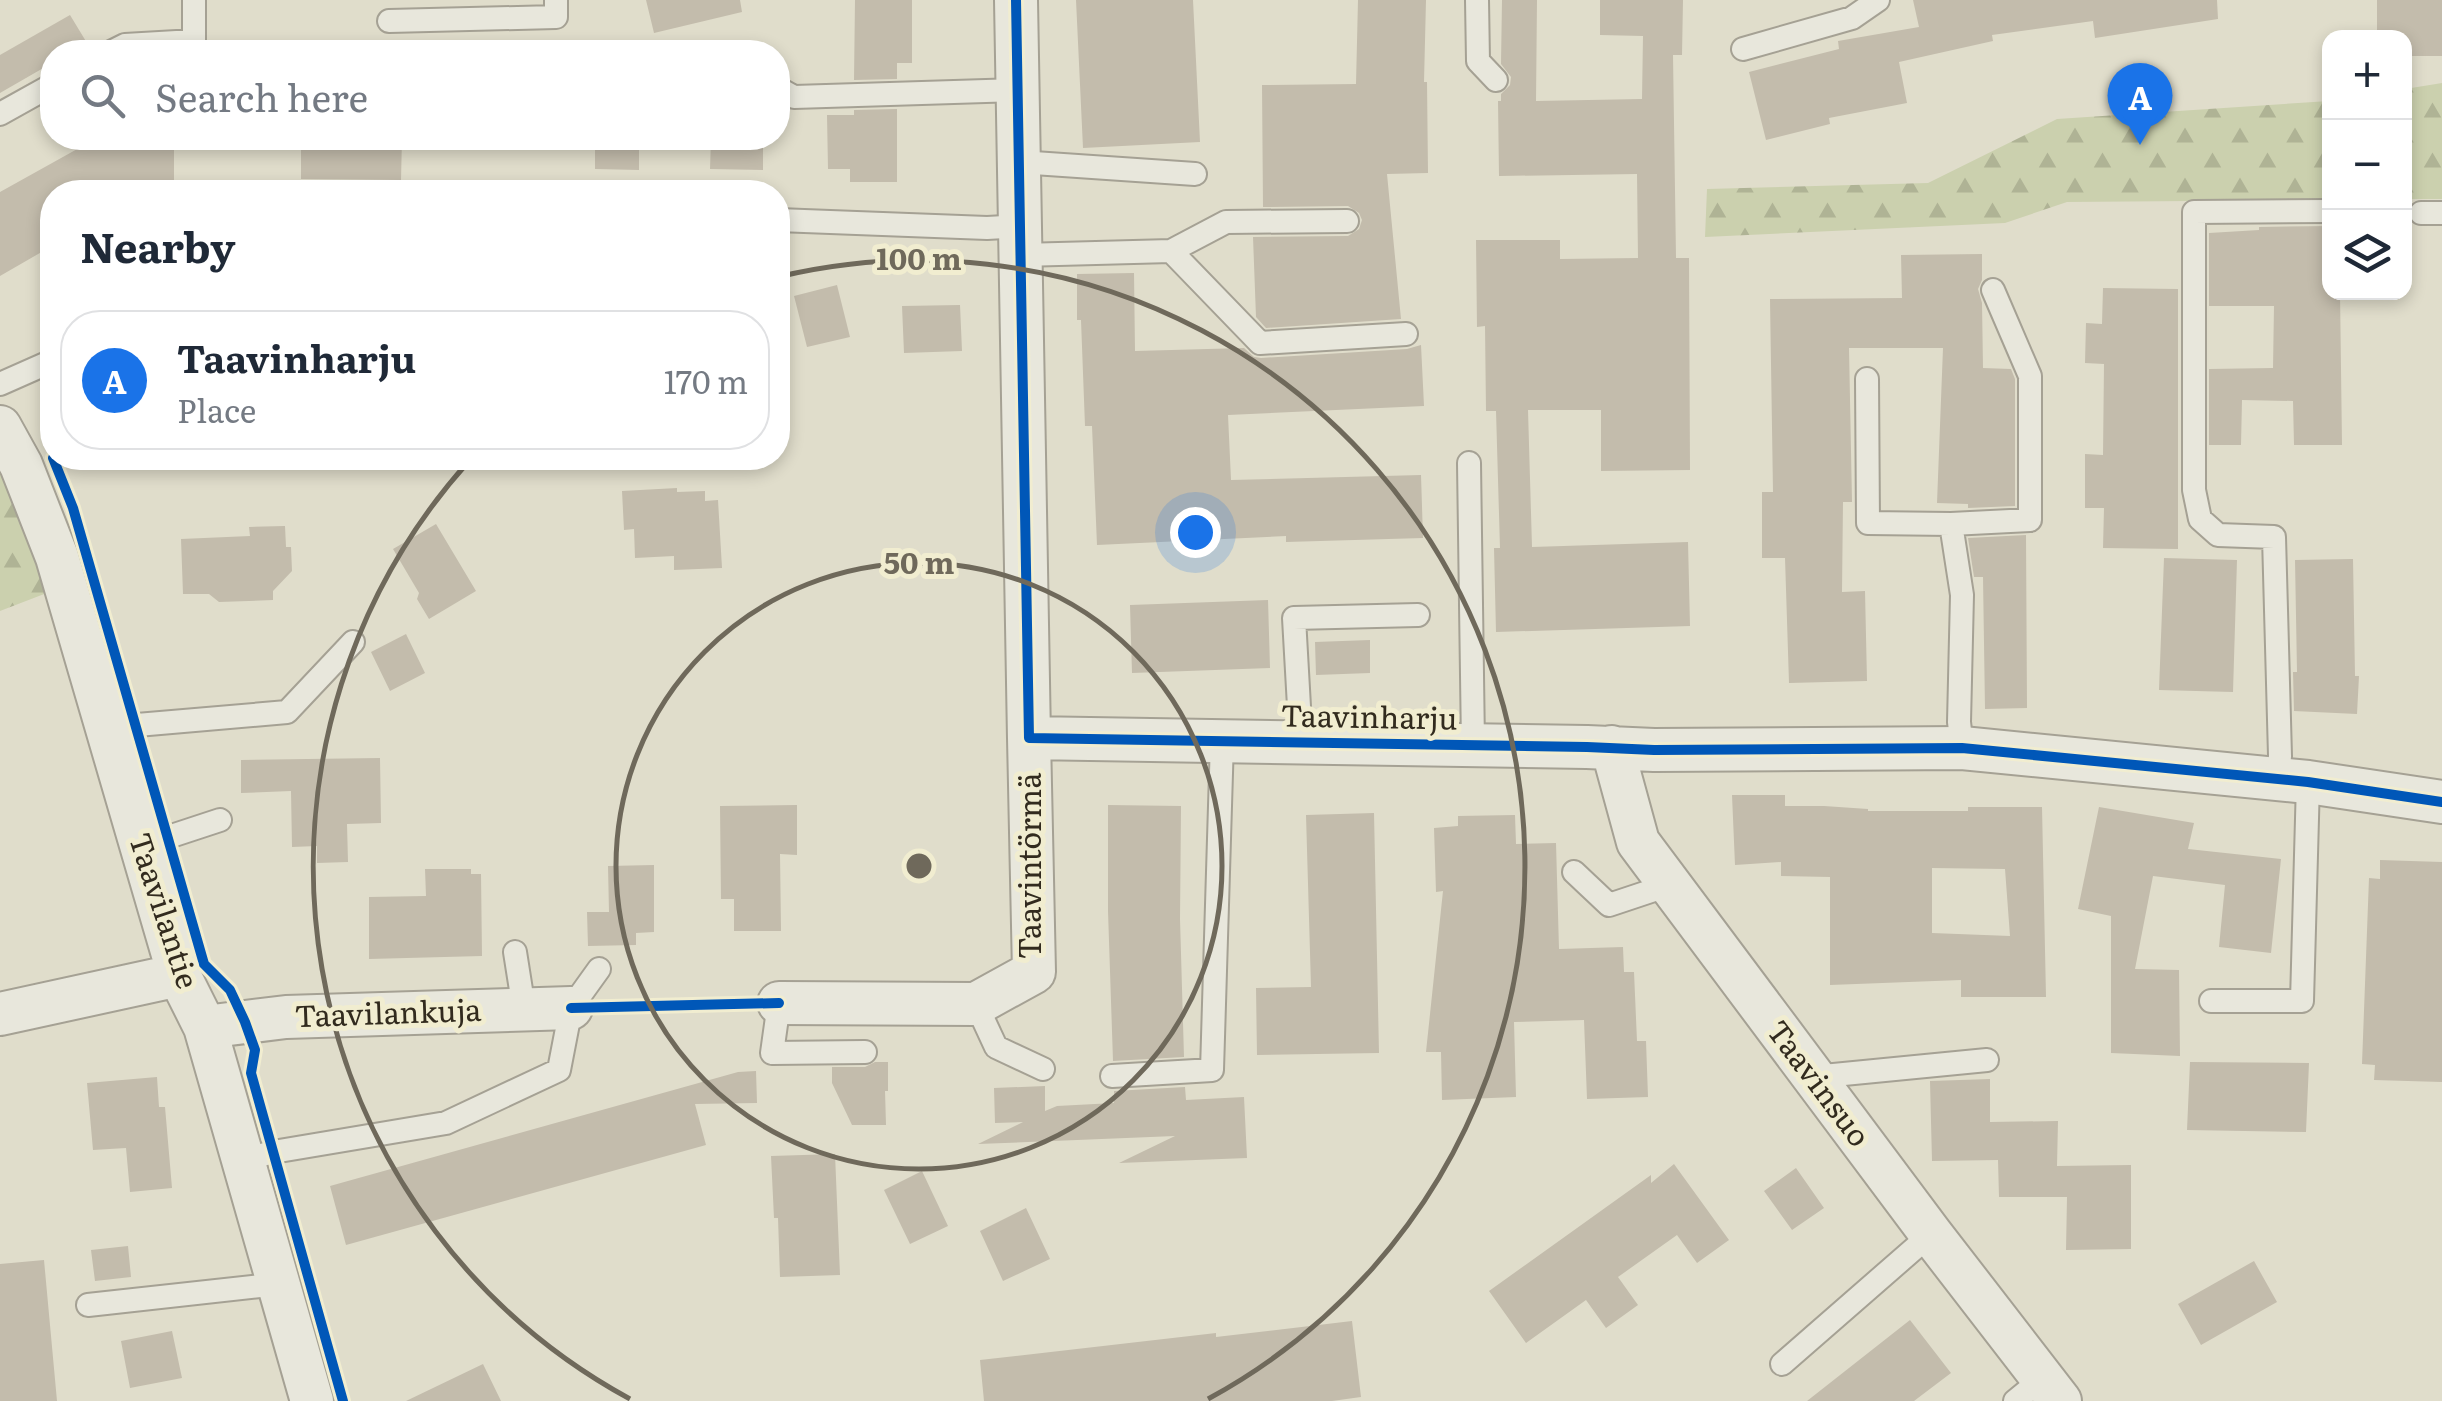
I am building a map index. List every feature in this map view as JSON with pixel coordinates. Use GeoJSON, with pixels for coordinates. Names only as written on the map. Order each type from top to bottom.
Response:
{"type":"FeatureCollection","features":[{"type":"Feature","properties":{"kind":"street"},"geometry":{"type":"LineString","coordinates":[[1016,0],[1030,738]]}},
{"type":"Feature","properties":{"kind":"street","name":"Taavilantie"},"geometry":{"type":"LineString","coordinates":[[0,427],[22,465],[56,557],[179,975],[206,1027],[312,1401]]}},
{"type":"Feature","properties":{"kind":"street","name":"Taavinharju"},"geometry":{"type":"LineString","coordinates":[[1030,738],[1654,750],[1962,748],[2293,781],[2442,802]]}},
{"type":"Feature","properties":{"kind":"street","name":"Taavintörmä"},"geometry":{"type":"LineString","coordinates":[[779,1002],[976,1004],[1034,972],[1030,738]]}},
{"type":"Feature","properties":{"kind":"street","name":"Taavinsuo"},"geometry":{"type":"LineString","coordinates":[[1612,747],[1638,842],[1931,1234],[2039,1393]]}},
{"type":"Feature","properties":{"kind":"street"},"geometry":{"type":"LineString","coordinates":[[0,1014],[179,975]]}},
{"type":"Feature","properties":{"kind":"street","name":"Taavilankuja"},"geometry":{"type":"LineString","coordinates":[[206,1027],[286,1017],[571,1008]]}},
{"type":"Feature","properties":{"kind":"lane"},"geometry":{"type":"LineString","coordinates":[[194,0],[194,40]]}},
{"type":"Feature","properties":{"kind":"lane"},"geometry":{"type":"LineString","coordinates":[[389,21],[556,17],[556,0]]}},
{"type":"Feature","properties":{"kind":"lane"},"geometry":{"type":"LineString","coordinates":[[1477,0],[1478,61],[1496,80]]}},
{"type":"Feature","properties":{"kind":"lane"},"geometry":{"type":"LineString","coordinates":[[1744,49],[1852,18],[1878,0]]}},
{"type":"Feature","properties":{"kind":"lane"},"geometry":{"type":"LineString","coordinates":[[790,96],[1018,90]]}},
{"type":"Feature","properties":{"kind":"lane"},"geometry":{"type":"LineString","coordinates":[[0,114],[40,92]]}},
{"type":"Feature","properties":{"kind":"lane"},"geometry":{"type":"LineString","coordinates":[[1020,162],[1195,174]]}},
{"type":"Feature","properties":{"kind":"lane"},"geometry":{"type":"LineString","coordinates":[[2211,1001],[2302,1002],[2293,781],[2280,756],[2274,537],[2218,535],[2200,518],[2194,490],[2194,212],[2322,211]]}},
{"type":"Feature","properties":{"kind":"lane"},"geometry":{"type":"LineString","coordinates":[[790,220],[987,228],[1021,240],[1171,251],[1226,222],[1348,221]]}},
{"type":"Feature","properties":{"kind":"lane"},"geometry":{"type":"LineString","coordinates":[[1171,251],[1260,343],[1406,334]]}},
{"type":"Feature","properties":{"kind":"lane"},"geometry":{"type":"LineString","coordinates":[[1867,379],[1868,523],[2030,520],[2030,376],[1993,290]]}},
{"type":"Feature","properties":{"kind":"lane"},"geometry":{"type":"LineString","coordinates":[[0,384],[40,366]]}},
{"type":"Feature","properties":{"kind":"lane"},"geometry":{"type":"LineString","coordinates":[[1469,464],[1474,745]]}},
{"type":"Feature","properties":{"kind":"lane"},"geometry":{"type":"LineString","coordinates":[[1950,524],[1962,596],[1962,748]]}},
{"type":"Feature","properties":{"kind":"lane"},"geometry":{"type":"LineString","coordinates":[[1301,742],[1294,618],[1418,615]]}},
{"type":"Feature","properties":{"kind":"lane"},"geometry":{"type":"LineString","coordinates":[[107,730],[287,712],[353,642]]}},
{"type":"Feature","properties":{"kind":"lane"},"geometry":{"type":"LineString","coordinates":[[1112,1076],[1212,1070],[1222,740]]}},
{"type":"Feature","properties":{"kind":"lane"},"geometry":{"type":"LineString","coordinates":[[141,846],[220,820]]}},
{"type":"Feature","properties":{"kind":"lane"},"geometry":{"type":"LineString","coordinates":[[1574,872],[1609,905],[1669,885]]}},
{"type":"Feature","properties":{"kind":"lane"},"geometry":{"type":"LineString","coordinates":[[515,952],[524,1009]]}},
{"type":"Feature","properties":{"kind":"lane"},"geometry":{"type":"LineString","coordinates":[[244,1160],[446,1123],[559,1070],[571,1008],[599,970]]}},
{"type":"Feature","properties":{"kind":"lane"},"geometry":{"type":"LineString","coordinates":[[779,1002],[772,1053],[865,1052]]}},
{"type":"Feature","properties":{"kind":"lane"},"geometry":{"type":"LineString","coordinates":[[976,1004],[996,1047],[1043,1069]]}},
{"type":"Feature","properties":{"kind":"lane"},"geometry":{"type":"LineString","coordinates":[[1812,1077],[1987,1060]]}},
{"type":"Feature","properties":{"kind":"lane"},"geometry":{"type":"LineString","coordinates":[[1782,1364],[1931,1234]]}},
{"type":"Feature","properties":{"kind":"lane"},"geometry":{"type":"LineString","coordinates":[[88,1305],[279,1284]]}},
{"type":"Feature","properties":{"kind":"green space"},"geometry":{"type":"Polygon","coordinates":[[[2442,83],[2442,199],[2412,199],[2412,88],[2442,83]]]}},
{"type":"Feature","properties":{"kind":"green space"},"geometry":{"type":"Polygon","coordinates":[[[2322,101],[2322,200],[2067,202],[2005,223],[1705,237],[1707,189],[1928,183],[2057,119],[2322,101]]]}},
{"type":"Feature","properties":{"kind":"green space"},"geometry":{"type":"Polygon","coordinates":[[[0,464],[52,591],[0,611],[0,464]]]}},
{"type":"Feature","properties":{"kind":"building"},"geometry":{"type":"Polygon","coordinates":[[[646,0],[740,0],[742,12],[654,33],[646,0]]]}},
{"type":"Feature","properties":{"kind":"building"},"geometry":{"type":"Polygon","coordinates":[[[855,0],[912,0],[912,63],[897,63],[897,79],[854,80],[855,0]]]}},
{"type":"Feature","properties":{"kind":"building"},"geometry":{"type":"Polygon","coordinates":[[[1076,0],[1193,0],[1200,142],[1083,148],[1076,0]]]}},
{"type":"Feature","properties":{"kind":"building"},"geometry":{"type":"Polygon","coordinates":[[[1358,0],[1426,0],[1428,173],[1387,174],[1401,319],[1266,328],[1256,317],[1253,237],[1348,236],[1359,229],[1362,220],[1348,206],[1263,207],[1262,85],[1356,84],[1358,0]]]}},
{"type":"Feature","properties":{"kind":"building"},"geometry":{"type":"Polygon","coordinates":[[[1502,0],[1537,0],[1536,101],[1642,99],[1643,36],[1600,35],[1600,0],[1683,0],[1682,55],[1673,55],[1676,258],[1689,258],[1690,470],[1601,471],[1601,410],[1528,410],[1532,547],[1688,542],[1690,626],[1496,632],[1494,548],[1500,548],[1496,411],[1486,411],[1485,326],[1477,327],[1476,240],[1560,240],[1560,259],[1638,258],[1637,174],[1499,176],[1498,101],[1511,77],[1501,64],[1502,0]]]}},
{"type":"Feature","properties":{"kind":"building"},"geometry":{"type":"Polygon","coordinates":[[[1913,0],[2217,0],[2218,19],[2095,38],[2093,21],[1992,35],[1993,41],[1899,62],[1907,103],[1829,118],[1830,124],[1766,140],[1749,72],[1839,49],[1838,41],[1919,27],[1913,0]]]}},
{"type":"Feature","properties":{"kind":"building"},"geometry":{"type":"Polygon","coordinates":[[[2377,0],[2442,0],[2442,56],[2412,56],[2412,30],[2377,30],[2377,0]]]}},
{"type":"Feature","properties":{"kind":"building"},"geometry":{"type":"Polygon","coordinates":[[[70,15],[85,40],[40,40],[40,70],[0,93],[0,55],[70,15]]]}},
{"type":"Feature","properties":{"kind":"building"},"geometry":{"type":"Polygon","coordinates":[[[897,109],[897,182],[850,182],[850,169],[828,169],[827,115],[897,109]]]}},
{"type":"Feature","properties":{"kind":"building"},"geometry":{"type":"Polygon","coordinates":[[[75,150],[174,150],[174,180],[40,180],[40,253],[0,276],[0,192],[75,150]]]}},
{"type":"Feature","properties":{"kind":"building"},"geometry":{"type":"Polygon","coordinates":[[[301,150],[402,150],[401,180],[301,179],[301,150]]]}},
{"type":"Feature","properties":{"kind":"building"},"geometry":{"type":"Polygon","coordinates":[[[595,150],[639,150],[639,170],[595,169],[595,150]]]}},
{"type":"Feature","properties":{"kind":"building"},"geometry":{"type":"Polygon","coordinates":[[[711,150],[763,150],[763,170],[710,169],[711,150]]]}},
{"type":"Feature","properties":{"kind":"building"},"geometry":{"type":"Polygon","coordinates":[[[2322,226],[2322,300],[2340,300],[2342,445],[2294,445],[2293,401],[2242,400],[2241,445],[2209,445],[2209,369],[2273,368],[2274,306],[2209,306],[2209,233],[2322,226]]]}},
{"type":"Feature","properties":{"kind":"building"},"geometry":{"type":"Polygon","coordinates":[[[1982,254],[1978,289],[1982,303],[1983,368],[2011,369],[2015,379],[2015,506],[1968,508],[1968,504],[1937,503],[1943,348],[1849,348],[1852,502],[1843,502],[1842,592],[1865,591],[1867,681],[1789,683],[1785,558],[1762,558],[1762,492],[1773,492],[1770,299],[1902,298],[1901,255],[1982,254]]]}},
{"type":"Feature","properties":{"kind":"building"},"geometry":{"type":"Polygon","coordinates":[[[1134,273],[1135,351],[1244,348],[1261,358],[1421,345],[1424,406],[1228,415],[1231,480],[1421,475],[1423,538],[1286,542],[1286,536],[1097,545],[1092,426],[1085,426],[1077,274],[1134,273]]]}},
{"type":"Feature","properties":{"kind":"building"},"geometry":{"type":"Polygon","coordinates":[[[837,285],[850,337],[807,347],[794,296],[837,285]]]}},
{"type":"Feature","properties":{"kind":"building"},"geometry":{"type":"Polygon","coordinates":[[[2103,288],[2178,289],[2178,549],[2103,548],[2104,508],[2085,508],[2085,454],[2103,455],[2104,364],[2085,363],[2086,323],[2102,324],[2103,288]]]}},
{"type":"Feature","properties":{"kind":"building"},"geometry":{"type":"Polygon","coordinates":[[[960,305],[962,351],[904,353],[902,306],[960,305]]]}},
{"type":"Feature","properties":{"kind":"building"},"geometry":{"type":"Polygon","coordinates":[[[677,488],[677,492],[705,491],[705,501],[718,500],[722,568],[674,570],[674,556],[635,558],[634,529],[624,530],[622,491],[677,488]]]}},
{"type":"Feature","properties":{"kind":"building"},"geometry":{"type":"Polygon","coordinates":[[[436,524],[476,591],[429,619],[393,549],[436,524]]]}},
{"type":"Feature","properties":{"kind":"building"},"geometry":{"type":"Polygon","coordinates":[[[285,526],[292,571],[273,591],[273,600],[219,602],[209,594],[183,594],[181,539],[250,536],[249,527],[285,526]]]}},
{"type":"Feature","properties":{"kind":"building"},"geometry":{"type":"Polygon","coordinates":[[[2026,535],[2027,708],[1985,709],[1983,577],[1974,577],[1968,538],[2026,535]]]}},
{"type":"Feature","properties":{"kind":"building"},"geometry":{"type":"Polygon","coordinates":[[[2164,558],[2237,560],[2233,692],[2159,690],[2164,558]]]}},
{"type":"Feature","properties":{"kind":"building"},"geometry":{"type":"Polygon","coordinates":[[[2353,559],[2357,714],[2294,711],[2295,560],[2353,559]]]}},
{"type":"Feature","properties":{"kind":"building"},"geometry":{"type":"Polygon","coordinates":[[[1268,600],[1270,668],[1132,673],[1130,605],[1268,600]]]}},
{"type":"Feature","properties":{"kind":"building"},"geometry":{"type":"Polygon","coordinates":[[[406,634],[425,673],[390,691],[371,652],[406,634]]]}},
{"type":"Feature","properties":{"kind":"building"},"geometry":{"type":"Polygon","coordinates":[[[1370,640],[1370,673],[1316,675],[1315,642],[1370,640]]]}},
{"type":"Feature","properties":{"kind":"building"},"geometry":{"type":"Polygon","coordinates":[[[380,758],[381,823],[347,824],[348,862],[317,863],[317,846],[292,847],[291,791],[241,793],[241,760],[380,758]]]}},
{"type":"Feature","properties":{"kind":"building"},"geometry":{"type":"Polygon","coordinates":[[[1732,795],[1785,795],[1785,806],[1868,811],[2042,807],[2046,997],[1961,997],[1961,980],[1830,985],[1830,877],[1781,876],[1781,862],[1735,865],[1732,795]],[[1932,868],[1932,933],[2010,936],[2005,869],[1932,868]]]}},
{"type":"Feature","properties":{"kind":"building"},"geometry":{"type":"Polygon","coordinates":[[[797,805],[797,855],[780,854],[781,931],[734,931],[734,899],[721,899],[720,806],[797,805]]]}},
{"type":"Feature","properties":{"kind":"building"},"geometry":{"type":"Polygon","coordinates":[[[1108,805],[1181,806],[1184,1057],[1113,1061],[1108,805]]]}},
{"type":"Feature","properties":{"kind":"building"},"geometry":{"type":"Polygon","coordinates":[[[2099,807],[2194,823],[2188,849],[2281,859],[2271,953],[2219,947],[2225,885],[2153,876],[2135,969],[2179,970],[2180,1056],[2111,1053],[2111,916],[2078,909],[2099,807]]]}},
{"type":"Feature","properties":{"kind":"building"},"geometry":{"type":"Polygon","coordinates":[[[1374,813],[1379,1053],[1257,1055],[1256,988],[1311,987],[1306,815],[1374,813]]]}},
{"type":"Feature","properties":{"kind":"building"},"geometry":{"type":"Polygon","coordinates":[[[1515,815],[1516,844],[1556,843],[1559,949],[1623,947],[1624,972],[1634,972],[1637,1041],[1646,1041],[1648,1097],[1587,1099],[1584,1020],[1514,1022],[1516,1097],[1442,1100],[1441,1052],[1426,1052],[1443,891],[1436,892],[1434,828],[1458,826],[1458,816],[1515,815]]]}},
{"type":"Feature","properties":{"kind":"building"},"geometry":{"type":"Polygon","coordinates":[[[2380,860],[2442,862],[2442,1082],[2374,1080],[2375,1065],[2362,1064],[2369,878],[2380,879],[2380,860]]]}},
{"type":"Feature","properties":{"kind":"building"},"geometry":{"type":"Polygon","coordinates":[[[654,865],[654,932],[636,933],[636,945],[588,946],[587,912],[609,912],[608,866],[654,865]]]}},
{"type":"Feature","properties":{"kind":"building"},"geometry":{"type":"Polygon","coordinates":[[[425,869],[471,869],[471,874],[481,874],[482,956],[369,959],[369,897],[426,896],[425,869]]]}},
{"type":"Feature","properties":{"kind":"building"},"geometry":{"type":"Polygon","coordinates":[[[888,1062],[886,1125],[852,1125],[832,1083],[832,1067],[865,1067],[888,1062]]]}},
{"type":"Feature","properties":{"kind":"building"},"geometry":{"type":"Polygon","coordinates":[[[2190,1062],[2309,1063],[2306,1132],[2187,1130],[2190,1062]]]}},
{"type":"Feature","properties":{"kind":"building"},"geometry":{"type":"Polygon","coordinates":[[[756,1071],[757,1103],[695,1104],[706,1145],[346,1245],[330,1186],[738,1072],[756,1071]]]}},
{"type":"Feature","properties":{"kind":"building"},"geometry":{"type":"Polygon","coordinates":[[[157,1077],[159,1107],[165,1107],[172,1188],[130,1192],[126,1148],[93,1150],[87,1083],[157,1077]]]}},
{"type":"Feature","properties":{"kind":"building"},"geometry":{"type":"Polygon","coordinates":[[[1990,1079],[1990,1122],[2058,1121],[2057,1166],[2131,1165],[2131,1249],[2066,1250],[2067,1197],[1999,1197],[1998,1160],[1932,1161],[1930,1081],[1990,1079]]]}},
{"type":"Feature","properties":{"kind":"building"},"geometry":{"type":"Polygon","coordinates":[[[1045,1086],[1045,1111],[1057,1106],[1114,1103],[1114,1091],[1185,1087],[1186,1100],[1244,1097],[1247,1158],[1119,1163],[1175,1136],[978,1144],[1023,1122],[995,1123],[994,1088],[1045,1086]]]}},
{"type":"Feature","properties":{"kind":"building"},"geometry":{"type":"Polygon","coordinates":[[[835,1154],[840,1275],[780,1277],[771,1156],[835,1154]]]}},
{"type":"Feature","properties":{"kind":"building"},"geometry":{"type":"Polygon","coordinates":[[[1674,1164],[1729,1240],[1697,1263],[1677,1235],[1618,1277],[1638,1305],[1606,1328],[1586,1300],[1526,1343],[1489,1291],[1651,1175],[1651,1183],[1674,1164]]]}},
{"type":"Feature","properties":{"kind":"building"},"geometry":{"type":"Polygon","coordinates":[[[1796,1168],[1824,1208],[1792,1230],[1764,1191],[1796,1168]]]}},
{"type":"Feature","properties":{"kind":"building"},"geometry":{"type":"Polygon","coordinates":[[[922,1171],[948,1226],[910,1244],[884,1190],[922,1171]]]}},
{"type":"Feature","properties":{"kind":"building"},"geometry":{"type":"Polygon","coordinates":[[[1026,1208],[1050,1259],[1003,1281],[980,1231],[1026,1208]]]}},
{"type":"Feature","properties":{"kind":"building"},"geometry":{"type":"Polygon","coordinates":[[[128,1246],[131,1277],[95,1281],[91,1250],[128,1246]]]}},
{"type":"Feature","properties":{"kind":"building"},"geometry":{"type":"Polygon","coordinates":[[[44,1260],[57,1401],[0,1401],[0,1264],[44,1260]]]}},
{"type":"Feature","properties":{"kind":"building"},"geometry":{"type":"Polygon","coordinates":[[[2254,1261],[2277,1302],[2201,1345],[2178,1304],[2254,1261]]]}},
{"type":"Feature","properties":{"kind":"building"},"geometry":{"type":"Polygon","coordinates":[[[1910,1320],[1951,1373],[1914,1401],[1807,1401],[1910,1320]]]}},
{"type":"Feature","properties":{"kind":"building"},"geometry":{"type":"Polygon","coordinates":[[[1352,1321],[1361,1397],[1332,1401],[984,1401],[980,1360],[1352,1321]]]}},
{"type":"Feature","properties":{"kind":"building"},"geometry":{"type":"Polygon","coordinates":[[[172,1331],[182,1378],[130,1388],[121,1341],[172,1331]]]}},
{"type":"Feature","properties":{"kind":"building"},"geometry":{"type":"Polygon","coordinates":[[[483,1364],[501,1401],[406,1401],[483,1364]]]}},
{"type":"Feature","properties":{"kind":"cycle path"},"geometry":{"type":"LineString","coordinates":[[1016,0],[1029,738],[1654,750],[1962,748],[2308,782],[2442,802]]}},
{"type":"Feature","properties":{"kind":"cycle path"},"geometry":{"type":"LineString","coordinates":[[58,470],[73,508],[204,964],[230,990],[255,1050],[251,1073],[343,1401]]}},
{"type":"Feature","properties":{"kind":"cycle path"},"geometry":{"type":"LineString","coordinates":[[571,1008],[779,1003]]}},
{"type":"Feature","properties":{"kind":"place","name":"Taavinharju"},"geometry":{"type":"Point","coordinates":[2140,145]}}]}
